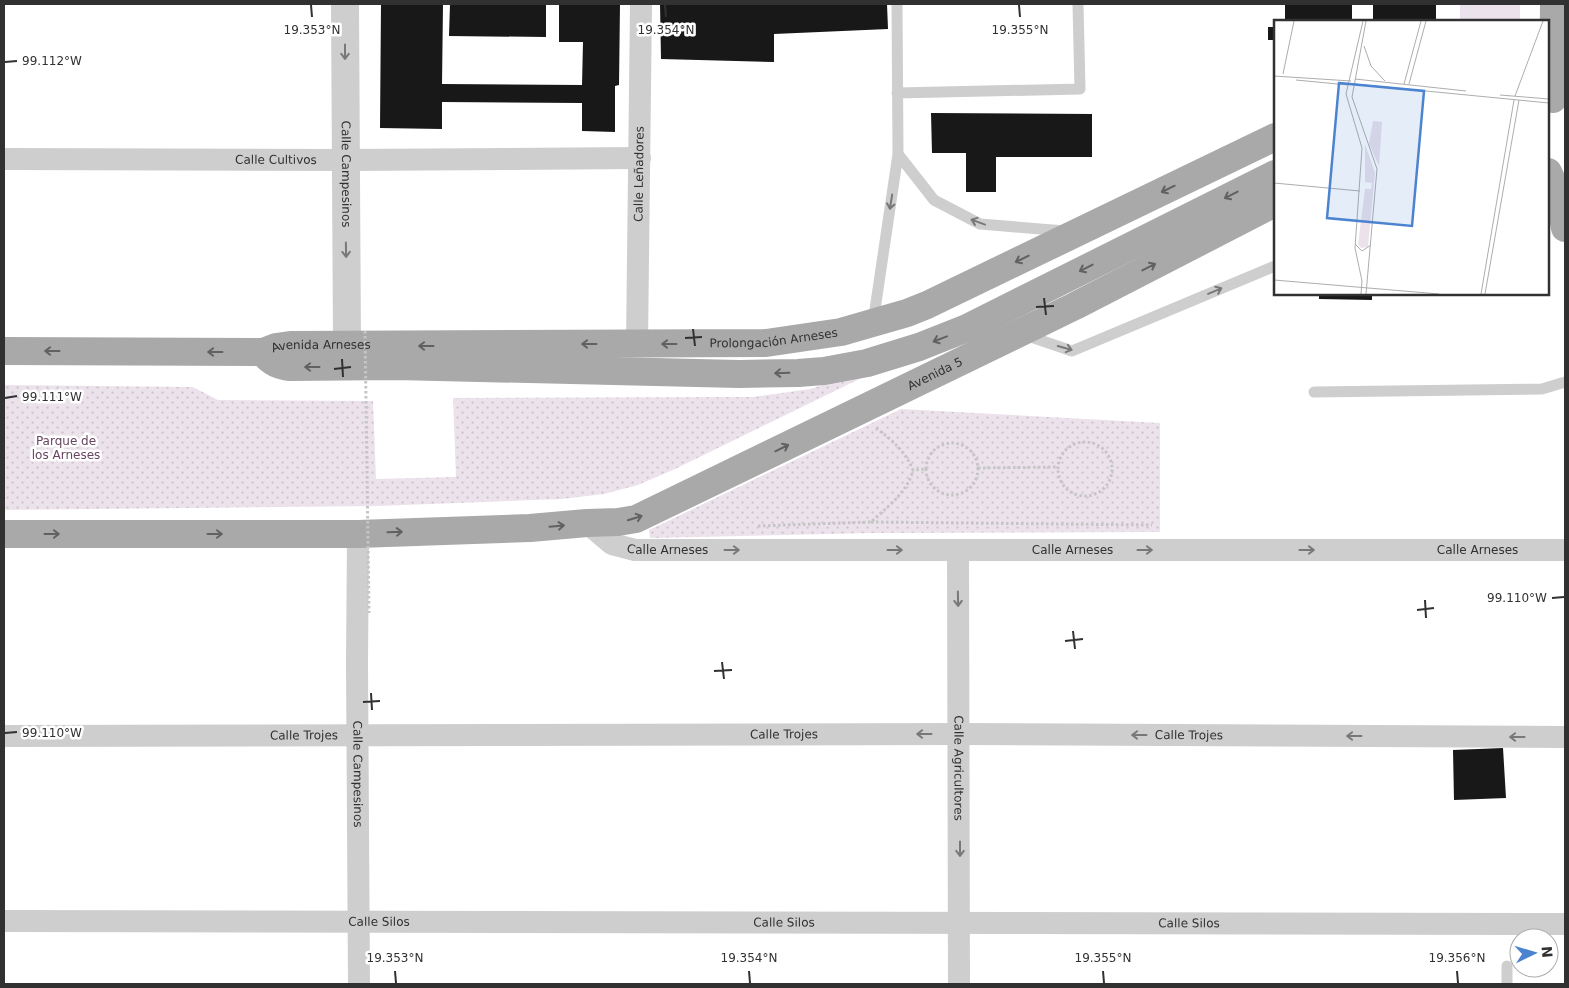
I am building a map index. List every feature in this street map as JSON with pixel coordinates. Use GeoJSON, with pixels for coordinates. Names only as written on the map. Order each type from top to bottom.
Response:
{"type":"FeatureCollection","features":[{"type":"Feature","properties":{"kind":"main road"},"geometry":{"type":"LineString","coordinates":[[1554,4],[1555,100]]}},
{"type":"Feature","properties":{"kind":"main road"},"geometry":{"type":"LineString","coordinates":[[1078,232],[1274,137]]}},
{"type":"Feature","properties":{"kind":"main road"},"geometry":{"type":"LineString","coordinates":[[1549,171],[1565,172]]}},
{"type":"Feature","properties":{"kind":"main road"},"geometry":{"type":"LineString","coordinates":[[1549,173],[1559,195],[1565,228]]}},
{"type":"Feature","properties":{"kind":"main road"},"geometry":{"type":"LineString","coordinates":[[263,352],[269,360],[283,366],[396,366],[749,374],[824,371],[858,365],[919,347],[967,328],[1274,174]]}},
{"type":"Feature","properties":{"kind":"main road","name":"Avenida 5"},"geometry":{"type":"LineString","coordinates":[[587,523],[618,522],[636,519],[1019,333],[1274,204]]}},
{"type":"Feature","properties":{"kind":"main road","name":"Prolongación Arneses"},"geometry":{"type":"LineString","coordinates":[[637,344],[766,343],[840,332],[907,313],[927,305],[1078,232]]}},
{"type":"Feature","properties":{"kind":"main road","name":"Avenida Arneses"},"geometry":{"type":"LineString","coordinates":[[4,351],[263,352],[276,347],[356,338],[637,344]]}},
{"type":"Feature","properties":{"kind":"main road"},"geometry":{"type":"LineString","coordinates":[[4,534],[358,534],[530,528],[587,523]]}},
{"type":"Feature","properties":{"kind":"street","name":"Calle Campesinos"},"geometry":{"type":"LineString","coordinates":[[346,4],[345,160],[356,338]]}},
{"type":"Feature","properties":{"kind":"street","name":"Calle Leñadores"},"geometry":{"type":"LineString","coordinates":[[637,344],[641,4]]}},
{"type":"Feature","properties":{"kind":"street","name":"Calle Cultivos"},"geometry":{"type":"LineString","coordinates":[[4,158],[345,160],[640,158]]}},
{"type":"Feature","properties":{"kind":"street","name":"Calle Arneses"},"geometry":{"type":"LineString","coordinates":[[587,523],[612,544],[635,550],[1565,550]]}},
{"type":"Feature","properties":{"kind":"street","name":"Calle Campesinos"},"geometry":{"type":"LineString","coordinates":[[358,534],[359,984]]}},
{"type":"Feature","properties":{"kind":"street","name":"Calle Agricultores"},"geometry":{"type":"LineString","coordinates":[[958,550],[960,734],[959,984]]}},
{"type":"Feature","properties":{"kind":"street","name":"Calle Trojes"},"geometry":{"type":"LineString","coordinates":[[4,736],[960,734],[1565,737]]}},
{"type":"Feature","properties":{"kind":"street","name":"Calle Silos"},"geometry":{"type":"LineString","coordinates":[[4,922],[1565,924]]}},
{"type":"Feature","properties":{"kind":"lane"},"geometry":{"type":"LineString","coordinates":[[873,323],[898,154],[897,4]]}},
{"type":"Feature","properties":{"kind":"lane"},"geometry":{"type":"LineString","coordinates":[[897,93],[1080,89],[1078,4]]}},
{"type":"Feature","properties":{"kind":"lane"},"geometry":{"type":"LineString","coordinates":[[898,154],[934,200],[980,224],[1078,232]]}},
{"type":"Feature","properties":{"kind":"lane"},"geometry":{"type":"LineString","coordinates":[[1019,333],[1072,350],[1274,266]]}},
{"type":"Feature","properties":{"kind":"lane"},"geometry":{"type":"LineString","coordinates":[[1314,392],[1542,389],[1565,382]]}},
{"type":"Feature","properties":{"kind":"lane"},"geometry":{"type":"LineString","coordinates":[[1507,966],[1507,984]]}},
{"type":"Feature","properties":{"kind":"path"},"geometry":{"type":"LineString","coordinates":[[356,338],[369,613]]}},
{"type":"Feature","properties":{"kind":"path"},"geometry":{"type":"LineString","coordinates":[[856,412],[895,442],[908,459],[913,470],[904,491],[871,522]]}},
{"type":"Feature","properties":{"kind":"path"},"geometry":{"type":"LineString","coordinates":[[1089,441],[1105,450],[1110,458],[1111,476],[1102,490],[1085,496],[1069,490],[1063,484],[1059,476],[1058,467],[1060,458],[1065,450],[1072,445],[1089,441]]}},
{"type":"Feature","properties":{"kind":"path"},"geometry":{"type":"LineString","coordinates":[[947,443],[956,443],[972,451],[977,459],[978,468],[977,477],[968,490],[952,495],[937,491],[927,477],[926,469],[927,460],[932,452],[939,446],[947,443]]}},
{"type":"Feature","properties":{"kind":"path"},"geometry":{"type":"LineString","coordinates":[[978,468],[1058,467]]}},
{"type":"Feature","properties":{"kind":"path"},"geometry":{"type":"LineString","coordinates":[[913,470],[926,469]]}},
{"type":"Feature","properties":{"kind":"path"},"geometry":{"type":"LineString","coordinates":[[755,526],[871,522],[1152,525]]}},
{"type":"Feature","properties":{"kind":"green space"},"geometry":{"type":"Polygon","coordinates":[[[1460,4],[1520,4],[1520,20],[1460,20],[1460,4]]]}},
{"type":"Feature","properties":{"kind":"green space","name":"Parque de los Arneses"},"geometry":{"type":"Polygon","coordinates":[[[888,365],[675,469],[638,485],[604,494],[562,499],[377,506],[4,510],[4,385],[193,387],[218,400],[373,401],[376,479],[456,477],[453,398],[753,397],[810,389],[888,365]]]}},
{"type":"Feature","properties":{"kind":"green space"},"geometry":{"type":"Polygon","coordinates":[[[901,409],[1160,423],[1160,532],[872,533],[650,538],[649,530],[901,409]]]}},
{"type":"Feature","properties":{"kind":"building"},"geometry":{"type":"Polygon","coordinates":[[[381,4],[443,4],[442,84],[582,85],[583,42],[559,42],[559,4],[620,4],[619,85],[615,86],[615,132],[582,131],[582,103],[442,102],[442,129],[380,128],[381,4]]]}},
{"type":"Feature","properties":{"kind":"building"},"geometry":{"type":"Polygon","coordinates":[[[450,4],[546,4],[546,37],[449,36],[450,4]]]}},
{"type":"Feature","properties":{"kind":"building"},"geometry":{"type":"Polygon","coordinates":[[[660,4],[887,4],[888,29],[774,34],[774,62],[661,59],[660,4]]]}},
{"type":"Feature","properties":{"kind":"building"},"geometry":{"type":"Polygon","coordinates":[[[1285,4],[1352,4],[1352,20],[1285,20],[1285,4]]]}},
{"type":"Feature","properties":{"kind":"building"},"geometry":{"type":"Polygon","coordinates":[[[1373,4],[1436,4],[1436,20],[1373,20],[1373,4]]]}},
{"type":"Feature","properties":{"kind":"building"},"geometry":{"type":"Polygon","coordinates":[[[1268,27],[1274,27],[1274,40],[1268,40],[1268,27]]]}},
{"type":"Feature","properties":{"kind":"building"},"geometry":{"type":"Polygon","coordinates":[[[931,113],[1092,114],[1092,157],[996,157],[996,192],[966,192],[966,153],[932,153],[931,113]]]}},
{"type":"Feature","properties":{"kind":"building"},"geometry":{"type":"Polygon","coordinates":[[[1319,295],[1372,295],[1372,300],[1319,299],[1319,295]]]}},
{"type":"Feature","properties":{"kind":"building"},"geometry":{"type":"Polygon","coordinates":[[[1503,748],[1506,798],[1454,800],[1453,750],[1503,748]]]}}]}
